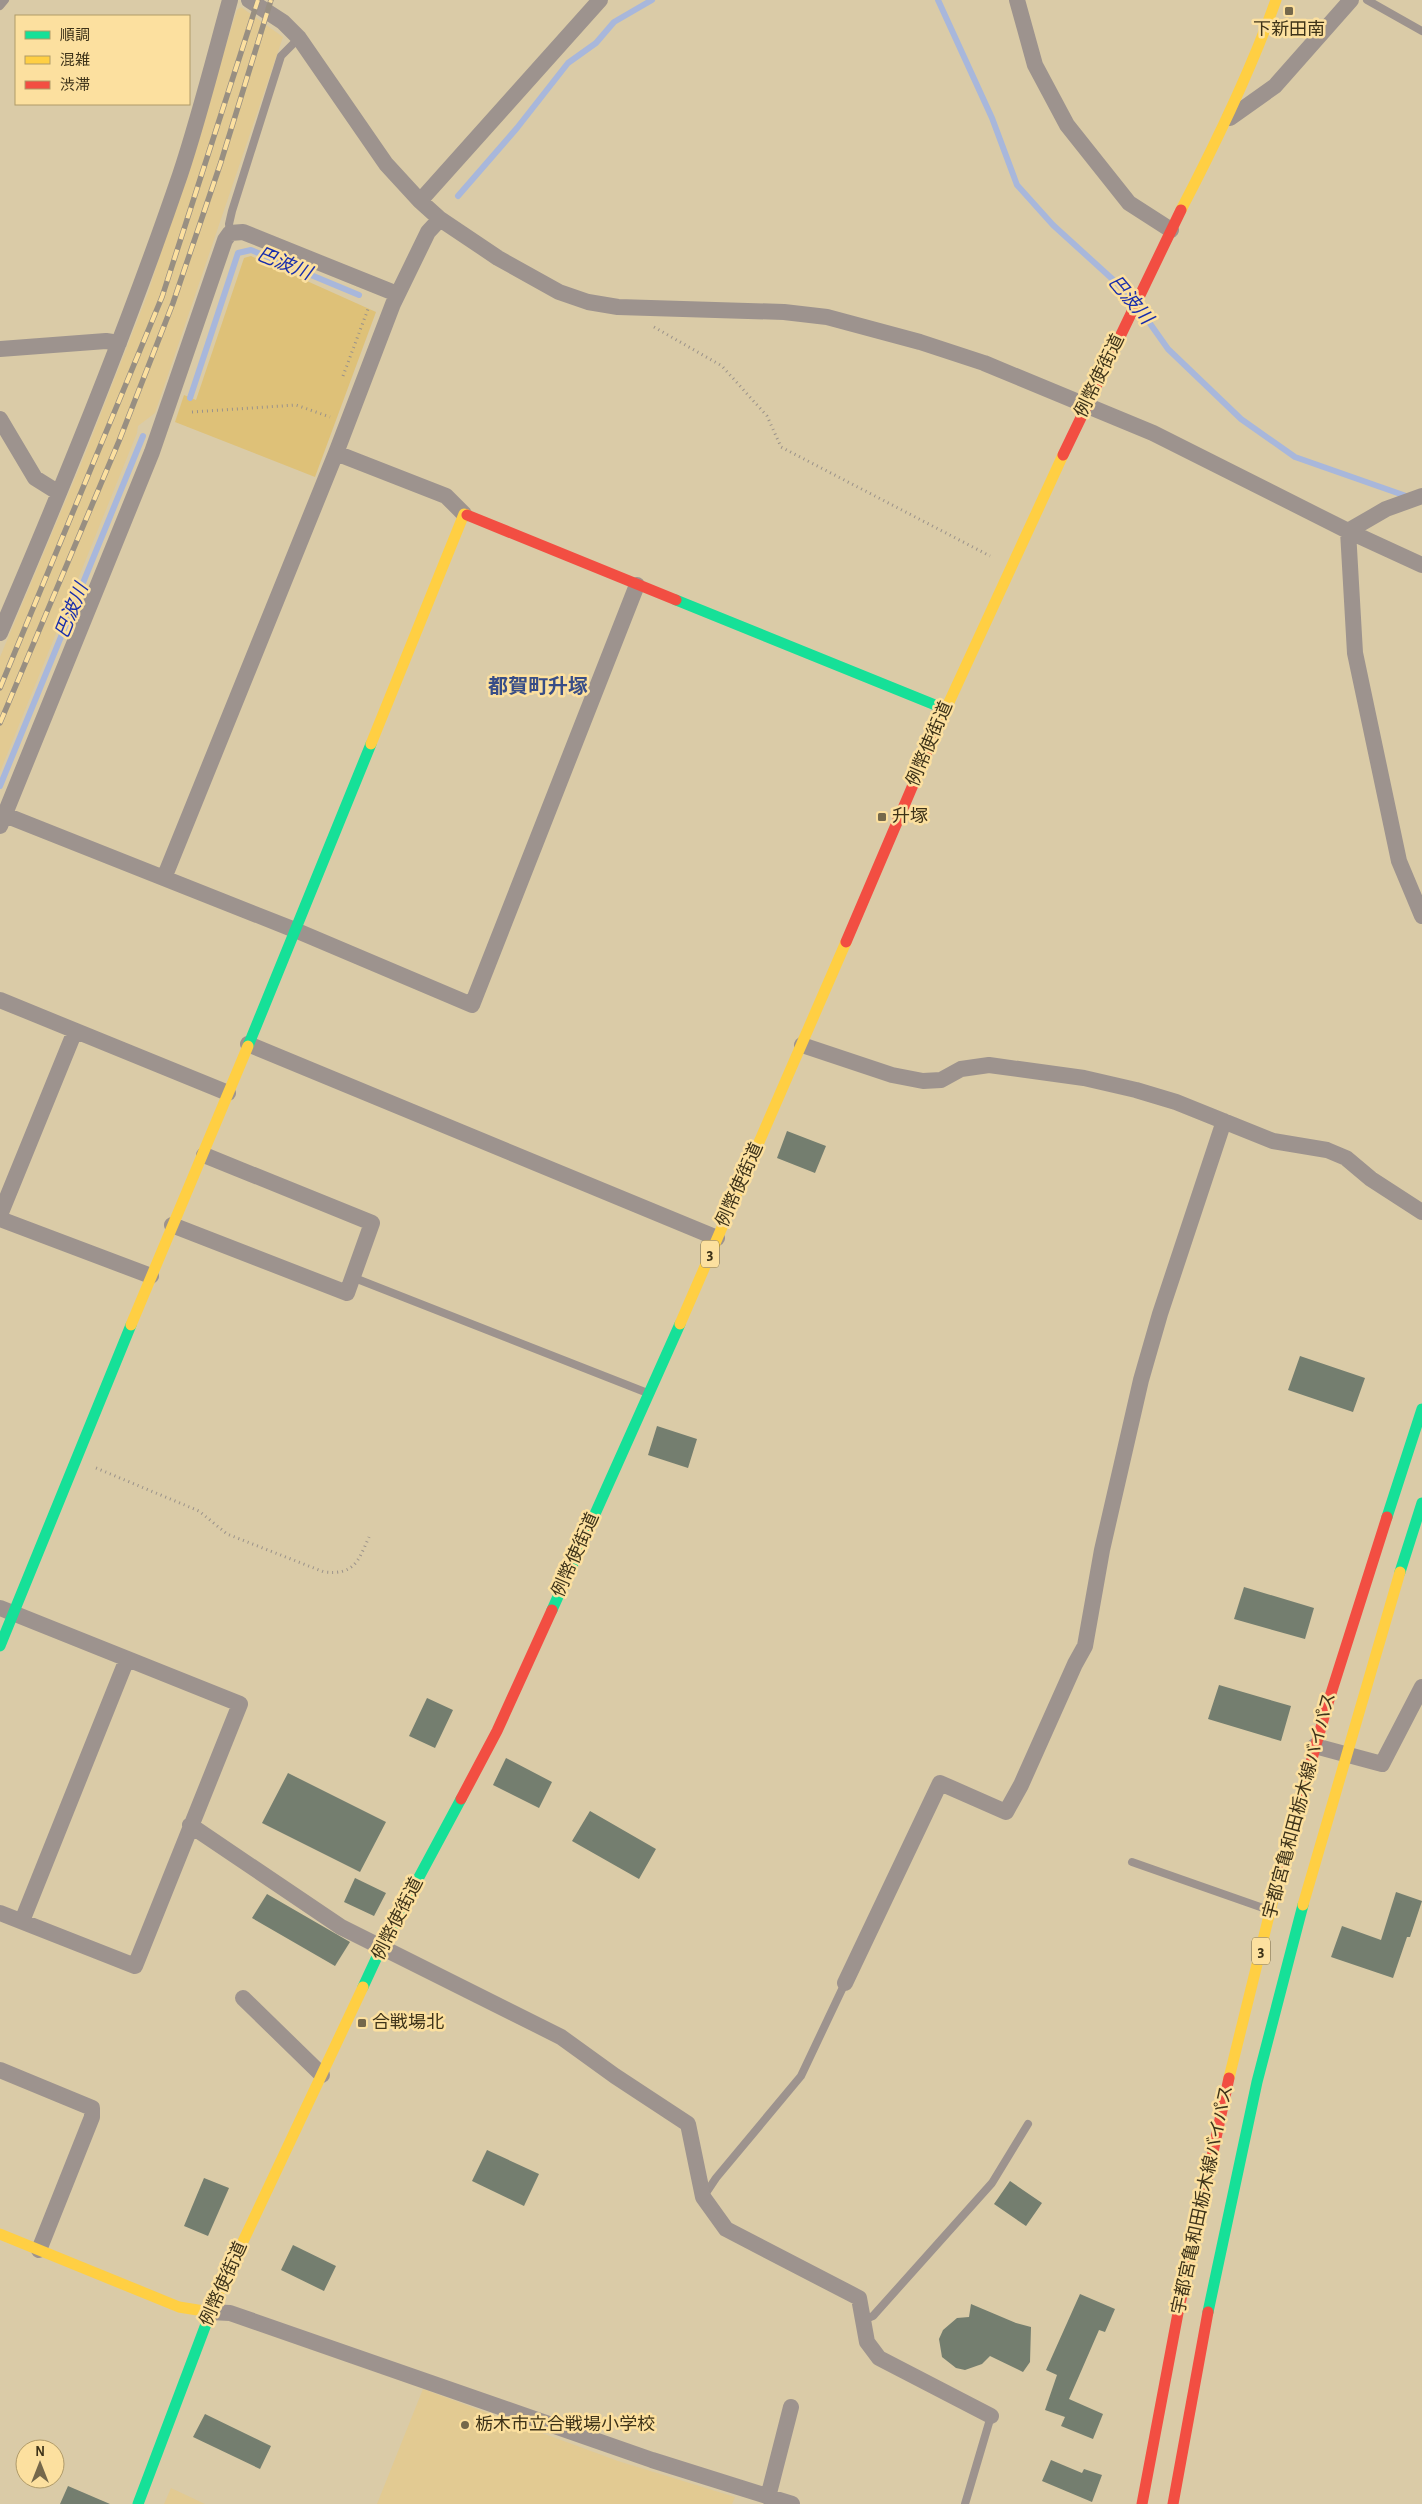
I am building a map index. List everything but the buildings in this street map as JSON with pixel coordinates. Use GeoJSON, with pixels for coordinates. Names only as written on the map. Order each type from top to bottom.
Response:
{"type":"FeatureCollection","features":[{"type":"Feature","properties":{"kind":"main road","name":"例幣使街道"},"geometry":{"type":"LineString","coordinates":[[138,2504],[210,2312],[382,1946],[497,1731],[650,1394],[802,1045],[945,709],[1086,406],[1171,230],[1228,119],[1260,47],[1276,0]]}},
{"type":"Feature","properties":{"kind":"main road"},"geometry":{"type":"LineString","coordinates":[[0,1646],[7,1611],[76,1460],[172,1225],[204,1155],[464,514],[945,709]]}},
{"type":"Feature","properties":{"kind":"main road","name":"宇都宮亀和田栃木線バイパス"},"geometry":{"type":"LineString","coordinates":[[1142,2504],[1166,2372],[1200,2207],[1271,1911],[1315,1746],[1422,1409]]}},
{"type":"Feature","properties":{"kind":"main road","name":"宇都宮亀和田栃木線バイパス"},"geometry":{"type":"LineString","coordinates":[[1173,2504],[1208,2313],[1256,2089],[1344,1754],[1422,1502]]}},
{"type":"Feature","properties":{"kind":"main road"},"geometry":{"type":"LineString","coordinates":[[0,2234],[179,2307],[194,2311],[210,2312]]}},
{"type":"Feature","properties":{"kind":"street"},"geometry":{"type":"LineString","coordinates":[[0,633],[119,343],[180,173],[230,0]]}},
{"type":"Feature","properties":{"kind":"street"},"geometry":{"type":"LineString","coordinates":[[249,0],[283,22],[299,38],[386,164],[420,201],[440,219],[530,278],[559,292],[588,302],[618,307],[784,312],[827,317],[911,339],[975,360],[1154,432],[1348,531],[1422,565]]}},
{"type":"Feature","properties":{"kind":"street"},"geometry":{"type":"LineString","coordinates":[[420,201],[600,0]]}},
{"type":"Feature","properties":{"kind":"street"},"geometry":{"type":"LineString","coordinates":[[1017,0],[1035,65],[1067,125],[1129,203],[1171,230]]}},
{"type":"Feature","properties":{"kind":"street"},"geometry":{"type":"LineString","coordinates":[[1228,119],[1276,86],[1351,0]]}},
{"type":"Feature","properties":{"kind":"street"},"geometry":{"type":"LineString","coordinates":[[164,878],[336,453],[397,294],[428,232],[440,219]]}},
{"type":"Feature","properties":{"kind":"street"},"geometry":{"type":"LineString","coordinates":[[397,294],[243,232],[230,233],[225,240],[152,452],[2,820],[164,878],[295,930],[472,1005],[637,584]]}},
{"type":"Feature","properties":{"kind":"street"},"geometry":{"type":"LineString","coordinates":[[0,349],[106,341],[119,343]]}},
{"type":"Feature","properties":{"kind":"street"},"geometry":{"type":"LineString","coordinates":[[0,419],[35,478],[59,493]]}},
{"type":"Feature","properties":{"kind":"street"},"geometry":{"type":"LineString","coordinates":[[336,453],[446,496],[464,514]]}},
{"type":"Feature","properties":{"kind":"street"},"geometry":{"type":"LineString","coordinates":[[1348,531],[1386,508],[1422,496]]}},
{"type":"Feature","properties":{"kind":"street"},"geometry":{"type":"LineString","coordinates":[[1348,531],[1355,653],[1399,861],[1422,916]]}},
{"type":"Feature","properties":{"kind":"street"},"geometry":{"type":"LineString","coordinates":[[0,1000],[228,1093]]}},
{"type":"Feature","properties":{"kind":"street"},"geometry":{"type":"LineString","coordinates":[[0,1215],[75,1032]]}},
{"type":"Feature","properties":{"kind":"street"},"geometry":{"type":"LineString","coordinates":[[248,1044],[717,1238]]}},
{"type":"Feature","properties":{"kind":"street"},"geometry":{"type":"LineString","coordinates":[[802,1045],[892,1075],[924,1081],[941,1080],[961,1069],[989,1065],[1084,1078],[1176,1102],[1273,1141],[1326,1150],[1346,1158],[1371,1179],[1422,1212]]}},
{"type":"Feature","properties":{"kind":"street"},"geometry":{"type":"LineString","coordinates":[[845,1983],[940,1783],[1006,1812],[1021,1785],[1085,1646],[1102,1550],[1141,1380],[1160,1314],[1224,1121]]}},
{"type":"Feature","properties":{"kind":"street"},"geometry":{"type":"LineString","coordinates":[[172,1225],[347,1293],[372,1223],[204,1155]]}},
{"type":"Feature","properties":{"kind":"street"},"geometry":{"type":"LineString","coordinates":[[0,1219],[151,1276]]}},
{"type":"Feature","properties":{"kind":"street"},"geometry":{"type":"LineString","coordinates":[[0,1913],[135,1966],[240,1704],[7,1611]]}},
{"type":"Feature","properties":{"kind":"street"},"geometry":{"type":"LineString","coordinates":[[22,1921],[127,1659]]}},
{"type":"Feature","properties":{"kind":"street"},"geometry":{"type":"LineString","coordinates":[[1315,1746],[1382,1764],[1422,1687]]}},
{"type":"Feature","properties":{"kind":"street"},"geometry":{"type":"LineString","coordinates":[[190,1825],[341,1927],[561,2037],[615,2076],[688,2124],[703,2197],[726,2229],[859,2298],[867,2342],[879,2358],[991,2416]]}},
{"type":"Feature","properties":{"kind":"street"},"geometry":{"type":"LineString","coordinates":[[243,1998],[322,2075]]}},
{"type":"Feature","properties":{"kind":"street"},"geometry":{"type":"LineString","coordinates":[[0,2070],[92,2108],[92,2117],[39,2250]]}},
{"type":"Feature","properties":{"kind":"street"},"geometry":{"type":"LineString","coordinates":[[210,2312],[230,2313],[652,2460],[792,2504]]}},
{"type":"Feature","properties":{"kind":"street"},"geometry":{"type":"LineString","coordinates":[[768,2497],[791,2407]]}},
{"type":"Feature","properties":{"kind":"lane"},"geometry":{"type":"LineString","coordinates":[[0,6],[5,0]]}},
{"type":"Feature","properties":{"kind":"lane"},"geometry":{"type":"LineString","coordinates":[[1366,0],[1422,31]]}},
{"type":"Feature","properties":{"kind":"lane"},"geometry":{"type":"LineString","coordinates":[[230,233],[229,224],[232,212],[281,56],[299,38]]}},
{"type":"Feature","properties":{"kind":"lane"},"geometry":{"type":"LineString","coordinates":[[352,1277],[650,1394]]}},
{"type":"Feature","properties":{"kind":"lane"},"geometry":{"type":"LineString","coordinates":[[1132,1862],[1271,1911]]}},
{"type":"Feature","properties":{"kind":"lane"},"geometry":{"type":"LineString","coordinates":[[703,2197],[716,2178],[801,2076],[845,1983]]}},
{"type":"Feature","properties":{"kind":"lane"},"geometry":{"type":"LineString","coordinates":[[863,2320],[873,2316],[992,2183],[1028,2124]]}},
{"type":"Feature","properties":{"kind":"lane"},"geometry":{"type":"LineString","coordinates":[[965,2504],[991,2416]]}},
{"type":"Feature","properties":{"kind":"path"},"geometry":{"type":"LineString","coordinates":[[342,381],[368,309]]}},
{"type":"Feature","properties":{"kind":"path"},"geometry":{"type":"LineString","coordinates":[[653,326],[722,366],[767,416],[781,447],[1010,567]]}},
{"type":"Feature","properties":{"kind":"path"},"geometry":{"type":"LineString","coordinates":[[192,412],[296,405],[338,420]]}},
{"type":"Feature","properties":{"kind":"path"},"geometry":{"type":"LineString","coordinates":[[328,417],[332,408]]}},
{"type":"Feature","properties":{"kind":"path"},"geometry":{"type":"LineString","coordinates":[[76,1460],[199,1511],[226,1534],[324,1572],[335,1574],[348,1571],[360,1560],[369,1537]]}},
{"type":"Feature","properties":{"kind":"shaded area"},"geometry":{"type":"Polygon","coordinates":[[[241,7],[283,37],[155,413],[138,426],[137,433],[0,772],[0,657],[83,459],[148,293],[237,10],[241,7]]]}},
{"type":"Feature","properties":{"kind":"shaded area"},"geometry":{"type":"Polygon","coordinates":[[[251,256],[376,312],[315,477],[175,422],[184,395],[196,400],[244,258],[251,256]]]}},
{"type":"Feature","properties":{"kind":"shaded area","name":"栃木市立合戦場小学校"},"geometry":{"type":"Polygon","coordinates":[[[423,2389],[618,2461],[735,2497],[732,2504],[377,2504],[423,2389]]]}},
{"type":"Feature","properties":{"kind":"shaded area"},"geometry":{"type":"Polygon","coordinates":[[[171,2488],[205,2504],[164,2504],[171,2488]]]}},
{"type":"Feature","properties":{"kind":"waterway","name":"巴波川"},"geometry":{"type":"LineString","coordinates":[[458,196],[517,128],[568,63],[596,43],[614,22],[652,0]]}},
{"type":"Feature","properties":{"kind":"waterway","name":"巴波川"},"geometry":{"type":"LineString","coordinates":[[938,0],[992,118],[1017,185],[1053,225],[1131,296]]}},
{"type":"Feature","properties":{"kind":"waterway","name":"巴波川"},"geometry":{"type":"LineString","coordinates":[[190,398],[238,253],[251,250],[359,295]]}},
{"type":"Feature","properties":{"kind":"waterway","name":"巴波川"},"geometry":{"type":"LineString","coordinates":[[1139,308],[1168,349],[1241,419],[1295,457],[1409,497]]}},
{"type":"Feature","properties":{"kind":"waterway","name":"巴波川"},"geometry":{"type":"LineString","coordinates":[[0,786],[143,436]]}},
{"type":"Feature","properties":{"kind":"railway"},"geometry":{"type":"LineString","coordinates":[[0,688],[162,297],[258,0]]}},
{"type":"Feature","properties":{"kind":"railway"},"geometry":{"type":"LineString","coordinates":[[0,723],[119,441],[173,303],[221,162],[271,0]]}},
{"type":"Feature","properties":{"kind":"traffic: fast"},"geometry":{"type":"LineString","coordinates":[[676,600],[945,709]]}},
{"type":"Feature","properties":{"kind":"traffic: fast"},"geometry":{"type":"LineString","coordinates":[[248,1046],[371,744]]}},
{"type":"Feature","properties":{"kind":"traffic: fast"},"geometry":{"type":"LineString","coordinates":[[552,1610],[680,1324]]}},
{"type":"Feature","properties":{"kind":"traffic: fast"},"geometry":{"type":"LineString","coordinates":[[0,1646],[131,1325]]}},
{"type":"Feature","properties":{"kind":"traffic: fast"},"geometry":{"type":"LineString","coordinates":[[1387,1517],[1422,1409]]}},
{"type":"Feature","properties":{"kind":"traffic: fast"},"geometry":{"type":"LineString","coordinates":[[1400,1572],[1422,1503]]}},
{"type":"Feature","properties":{"kind":"traffic: fast"},"geometry":{"type":"LineString","coordinates":[[363,1987],[382,1946],[461,1799]]}},
{"type":"Feature","properties":{"kind":"traffic: fast"},"geometry":{"type":"LineString","coordinates":[[1208,2312],[1257,2082],[1303,1905]]}},
{"type":"Feature","properties":{"kind":"traffic: fast"},"geometry":{"type":"LineString","coordinates":[[138,2504],[214,2303]]}},
{"type":"Feature","properties":{"kind":"traffic: slow"},"geometry":{"type":"LineString","coordinates":[[1181,210],[1232,106],[1276,0]]}},
{"type":"Feature","properties":{"kind":"traffic: slow"},"geometry":{"type":"LineString","coordinates":[[939,724],[1063,455]]}},
{"type":"Feature","properties":{"kind":"traffic: slow"},"geometry":{"type":"LineString","coordinates":[[371,744],[464,514],[467,515]]}},
{"type":"Feature","properties":{"kind":"traffic: slow"},"geometry":{"type":"LineString","coordinates":[[680,1324],[846,942]]}},
{"type":"Feature","properties":{"kind":"traffic: slow"},"geometry":{"type":"LineString","coordinates":[[131,1325],[248,1046]]}},
{"type":"Feature","properties":{"kind":"traffic: slow"},"geometry":{"type":"LineString","coordinates":[[1303,1905],[1400,1572]]}},
{"type":"Feature","properties":{"kind":"traffic: slow"},"geometry":{"type":"LineString","coordinates":[[1229,2078],[1281,1867]]}},
{"type":"Feature","properties":{"kind":"traffic: slow"},"geometry":{"type":"LineString","coordinates":[[214,2303],[363,1987]]}},
{"type":"Feature","properties":{"kind":"traffic: slow"},"geometry":{"type":"LineString","coordinates":[[0,2234],[179,2307],[210,2312]]}},
{"type":"Feature","properties":{"kind":"traffic: jam"},"geometry":{"type":"LineString","coordinates":[[1063,455],[1181,210]]}},
{"type":"Feature","properties":{"kind":"traffic: jam"},"geometry":{"type":"LineString","coordinates":[[467,515],[676,600]]}},
{"type":"Feature","properties":{"kind":"traffic: jam"},"geometry":{"type":"LineString","coordinates":[[846,942],[939,724]]}},
{"type":"Feature","properties":{"kind":"traffic: jam"},"geometry":{"type":"LineString","coordinates":[[1281,1867],[1328,1703],[1387,1517]]}},
{"type":"Feature","properties":{"kind":"traffic: jam"},"geometry":{"type":"LineString","coordinates":[[461,1799],[497,1731],[552,1610]]}},
{"type":"Feature","properties":{"kind":"traffic: jam"},"geometry":{"type":"LineString","coordinates":[[1142,2504],[1178,2313],[1229,2078]]}},
{"type":"Feature","properties":{"kind":"traffic: jam"},"geometry":{"type":"LineString","coordinates":[[1173,2504],[1208,2312]]}},
{"type":"Feature","properties":{"kind":"place","name":"下新田南"},"geometry":{"type":"Point","coordinates":[1289,11]}},
{"type":"Feature","properties":{"kind":"place","name":"升塚"},"geometry":{"type":"Point","coordinates":[882,817]}},
{"type":"Feature","properties":{"kind":"place","name":"合戦場北"},"geometry":{"type":"Point","coordinates":[362,2023]}},
{"type":"Feature","properties":{"kind":"place","name":"栃木市立合戦場小学校"},"geometry":{"type":"Point","coordinates":[465,2425]}},
{"type":"Feature","properties":{"kind":"district","name":"都賀町升塚"},"geometry":{"type":"Point","coordinates":[538,687]}}]}
